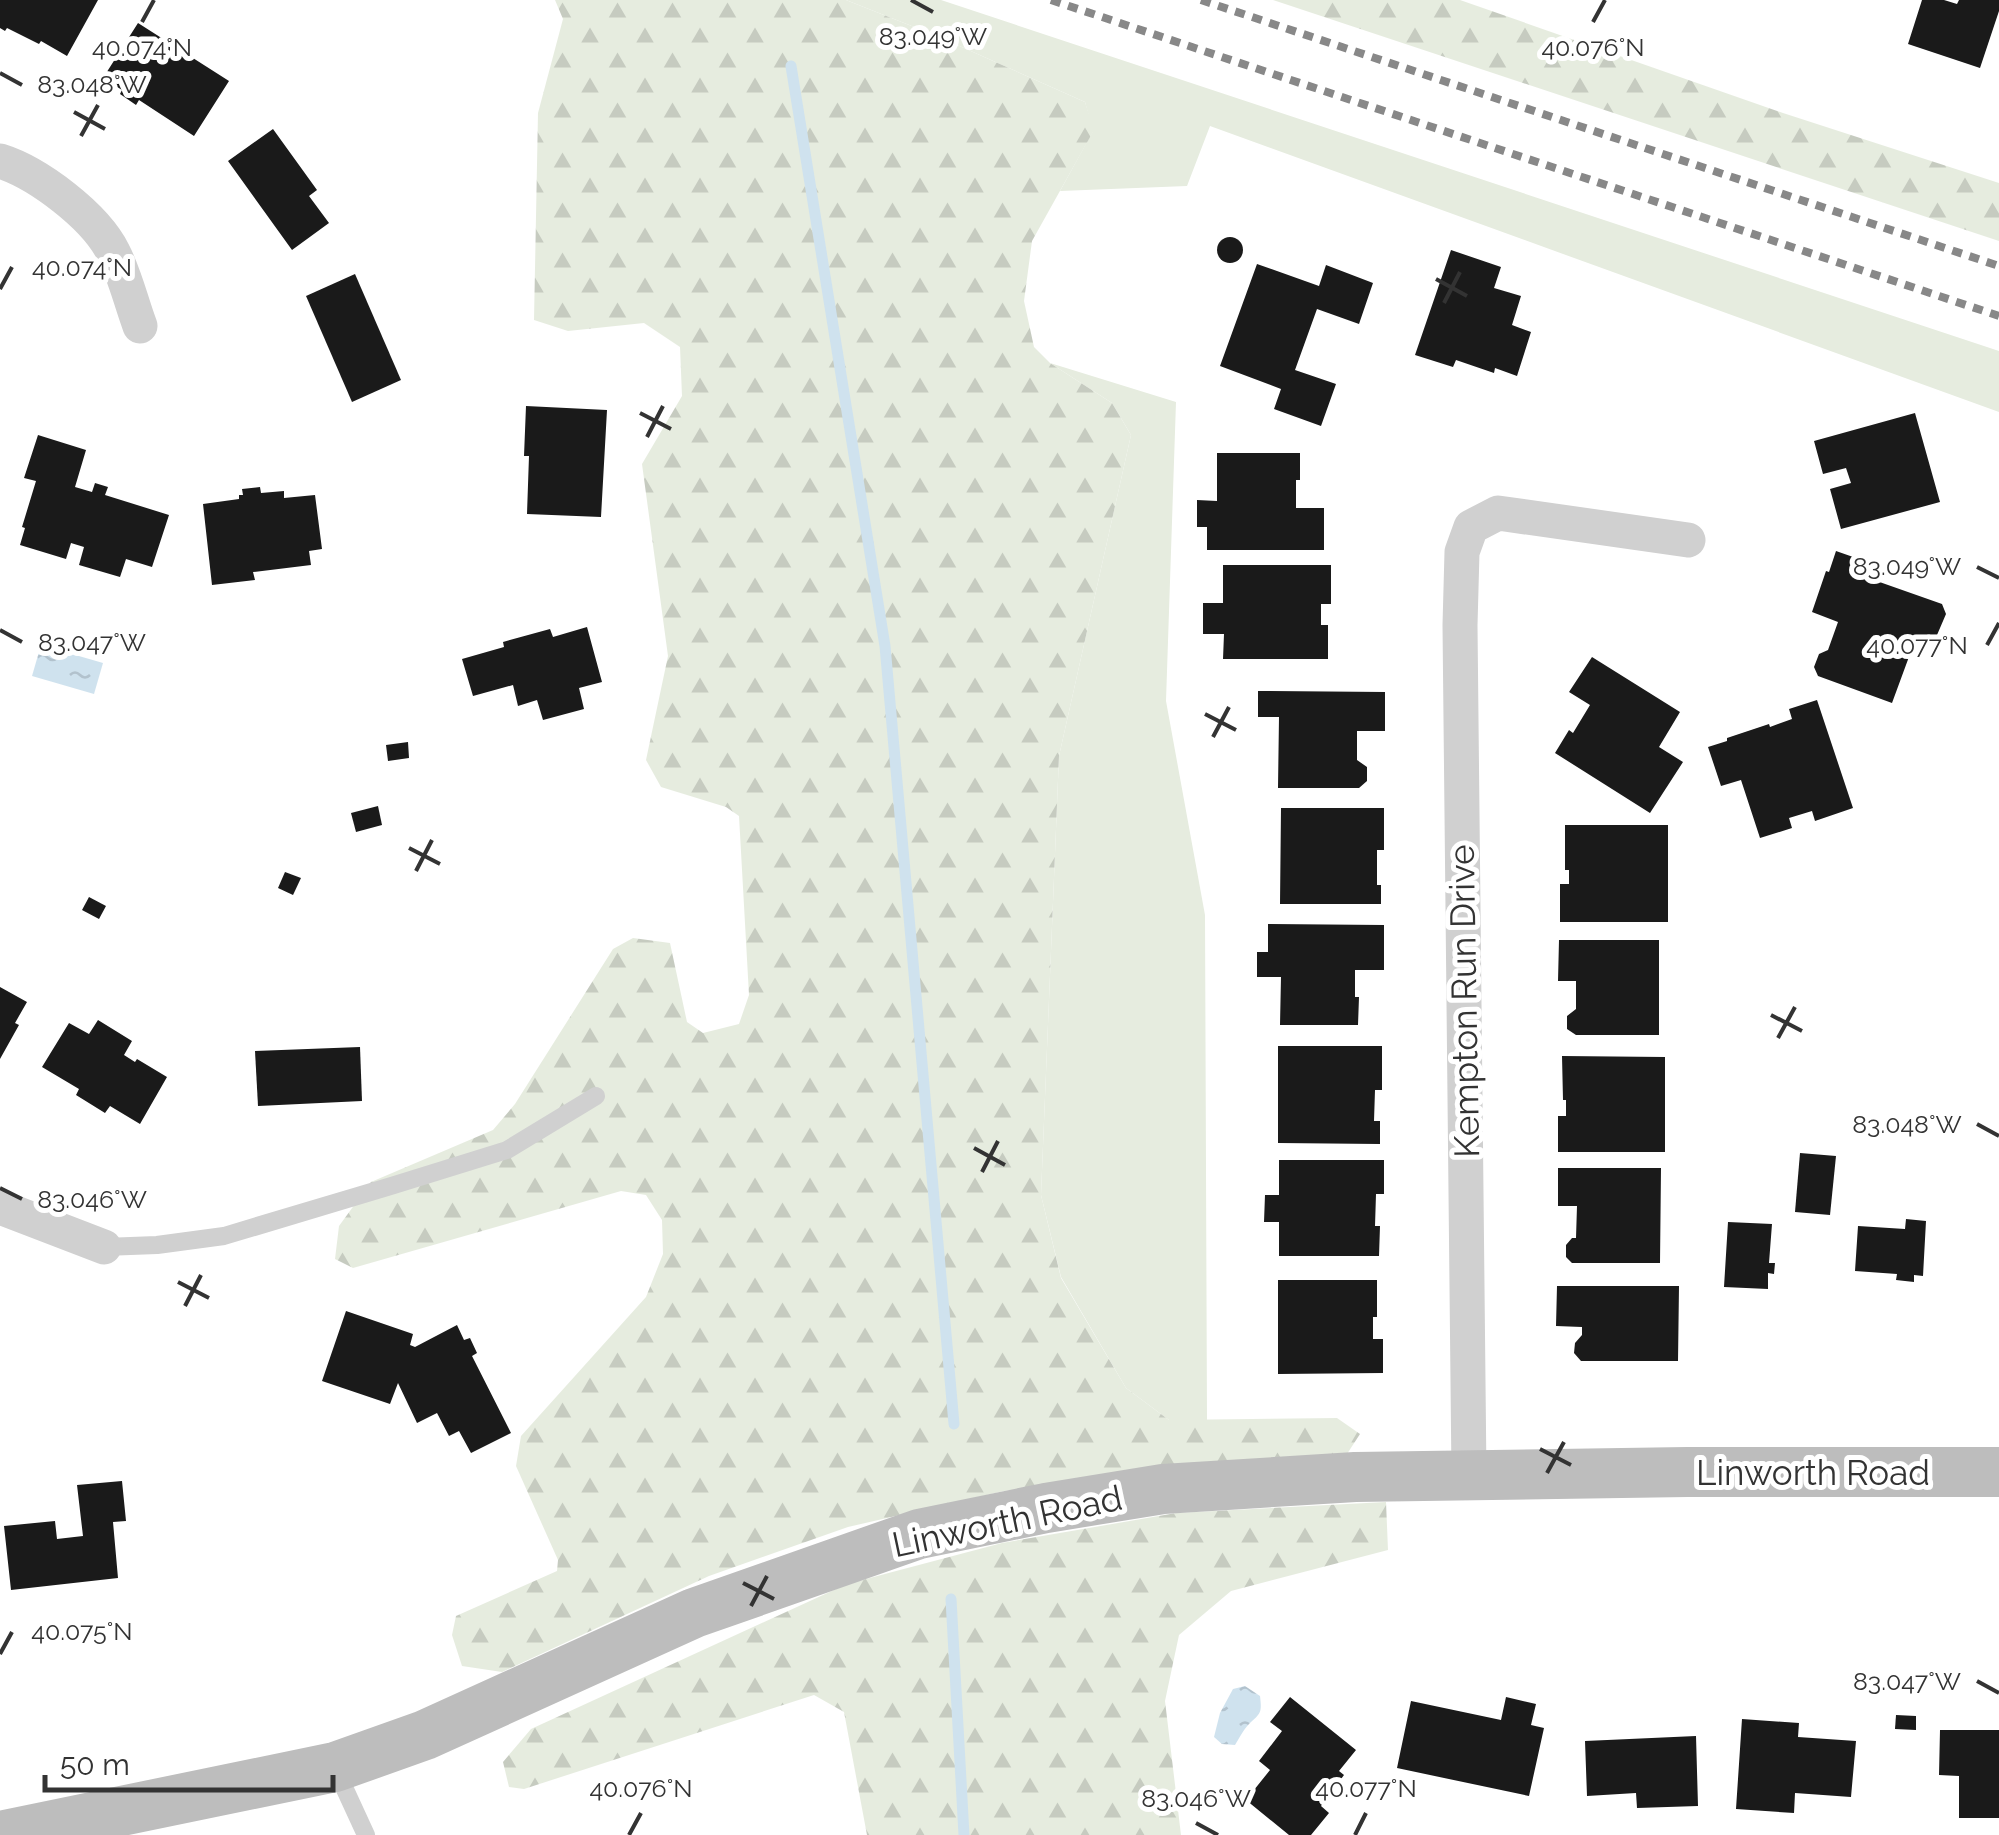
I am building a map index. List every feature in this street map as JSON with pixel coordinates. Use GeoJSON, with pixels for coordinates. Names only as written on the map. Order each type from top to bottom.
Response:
{"type":"FeatureCollection","features":[{"type":"Feature","properties":{"kind":"main road","name":"Linworth Road"},"geometry":{"type":"LineString","coordinates":[[5,1835],[334,1767],[426,1735],[694,1613],[919,1534],[1046,1508],[1164,1489],[1355,1478],[1999,1472]]}},
{"type":"Feature","properties":{"kind":"street"},"geometry":{"type":"LineString","coordinates":[[0,161],[21,168],[64,196],[91,224],[112,250],[140,326]]}},
{"type":"Feature","properties":{"kind":"street","name":"Kempton Run Drive"},"geometry":{"type":"LineString","coordinates":[[1469,1476],[1462,552],[1471,527],[1498,513],[1688,540]]}},
{"type":"Feature","properties":{"kind":"street"},"geometry":{"type":"LineString","coordinates":[[0,1206],[104,1247]]}},
{"type":"Feature","properties":{"kind":"lane"},"geometry":{"type":"LineString","coordinates":[[104,1247],[224,1236],[424,1176],[507,1150],[596,1096]]}},
{"type":"Feature","properties":{"kind":"lane"},"geometry":{"type":"LineString","coordinates":[[334,1767],[366,1835]]}},
{"type":"Feature","properties":{"kind":"green space"},"geometry":{"type":"Polygon","coordinates":[[[555,0],[846,0],[1085,102],[1094,130],[1032,241],[1024,301],[1034,347],[1050,363],[1112,403],[1131,435],[1059,756],[1041,1195],[1061,1278],[1126,1388],[1169,1420],[1337,1418],[1360,1434],[1347,1454],[1004,1491],[848,1527],[709,1576],[502,1672],[462,1666],[452,1635],[456,1616],[557,1571],[558,1560],[516,1466],[521,1436],[646,1297],[663,1254],[662,1220],[646,1195],[621,1191],[353,1268],[335,1259],[339,1226],[371,1182],[493,1130],[515,1104],[613,949],[633,938],[670,943],[687,1022],[703,1033],[739,1024],[749,995],[739,816],[726,807],[661,787],[646,760],[668,656],[642,464],[682,396],[680,347],[644,323],[568,331],[534,320],[538,113],[563,19],[555,0]]]}},
{"type":"Feature","properties":{"kind":"green space"},"geometry":{"type":"Polygon","coordinates":[[[846,0],[941,0],[1999,351],[1999,412],[1210,126],[1187,186],[1060,191],[1093,131],[1085,102],[846,0]]]}},
{"type":"Feature","properties":{"kind":"green space"},"geometry":{"type":"Polygon","coordinates":[[[1273,0],[1460,0],[1783,113],[1999,183],[1999,241],[1273,0]]]}},
{"type":"Feature","properties":{"kind":"green space"},"geometry":{"type":"Polygon","coordinates":[[[1050,363],[1176,402],[1166,701],[1205,915],[1207,1420],[1169,1420],[1126,1388],[1061,1277],[1041,1195],[1059,756],[1131,435],[1112,403],[1050,363]]]}},
{"type":"Feature","properties":{"kind":"green space"},"geometry":{"type":"Polygon","coordinates":[[[1386,1502],[1388,1550],[1231,1591],[1179,1635],[1165,1701],[1181,1835],[867,1835],[844,1712],[814,1695],[524,1789],[509,1787],[503,1762],[531,1729],[847,1584],[1002,1543],[1176,1513],[1386,1502]]]}},
{"type":"Feature","properties":{"kind":"water"},"geometry":{"type":"Polygon","coordinates":[[[41,645],[103,663],[94,694],[32,676],[41,645]]]}},
{"type":"Feature","properties":{"kind":"water"},"geometry":{"type":"Polygon","coordinates":[[[1245,1686],[1260,1696],[1260,1712],[1235,1745],[1222,1744],[1214,1737],[1220,1713],[1233,1689],[1245,1686]]]}},
{"type":"Feature","properties":{"kind":"building"},"geometry":{"type":"Polygon","coordinates":[[[0,0],[98,0],[67,56],[41,41],[39,44],[0,28],[0,0]]]}},
{"type":"Feature","properties":{"kind":"building"},"geometry":{"type":"Polygon","coordinates":[[[1922,0],[1957,4],[1959,0],[1999,0],[1980,68],[1908,44],[1922,0]]]}},
{"type":"Feature","properties":{"kind":"building"},"geometry":{"type":"Polygon","coordinates":[[[138,23],[229,81],[194,136],[139,100],[136,105],[103,78],[138,23]]]}},
{"type":"Feature","properties":{"kind":"building"},"geometry":{"type":"Polygon","coordinates":[[[273,129],[317,190],[309,196],[329,223],[292,250],[228,161],[273,129]]]}},
{"type":"Feature","properties":{"kind":"building"},"geometry":{"type":"Polygon","coordinates":[[[1230,237],[1239,241],[1243,250],[1239,259],[1230,263],[1221,259],[1217,250],[1221,241],[1230,237]]]}},
{"type":"Feature","properties":{"kind":"building"},"geometry":{"type":"Polygon","coordinates":[[[1451,250],[1501,267],[1494,288],[1521,296],[1512,325],[1531,332],[1517,376],[1456,360],[1453,367],[1415,355],[1451,250]]]}},
{"type":"Feature","properties":{"kind":"building"},"geometry":{"type":"Polygon","coordinates":[[[1257,264],[1319,286],[1326,265],[1373,283],[1359,324],[1317,309],[1295,370],[1336,384],[1321,426],[1274,409],[1281,389],[1220,366],[1257,264]]]}},
{"type":"Feature","properties":{"kind":"building"},"geometry":{"type":"Polygon","coordinates":[[[355,274],[401,380],[352,402],[306,296],[355,274]]]}},
{"type":"Feature","properties":{"kind":"building"},"geometry":{"type":"Polygon","coordinates":[[[526,406],[607,410],[601,517],[527,514],[526,406]]]}},
{"type":"Feature","properties":{"kind":"building"},"geometry":{"type":"Polygon","coordinates":[[[1915,413],[1940,502],[1841,529],[1830,489],[1851,483],[1846,468],[1823,474],[1814,441],[1915,413]]]}},
{"type":"Feature","properties":{"kind":"building"},"geometry":{"type":"Polygon","coordinates":[[[38,435],[86,450],[75,487],[92,492],[95,483],[108,487],[105,495],[169,515],[152,567],[126,559],[120,577],[79,565],[84,547],[71,543],[66,559],[20,545],[36,481],[24,478],[38,435]]]}},
{"type":"Feature","properties":{"kind":"building"},"geometry":{"type":"Polygon","coordinates":[[[1217,453],[1300,453],[1296,508],[1324,508],[1324,550],[1207,550],[1207,527],[1197,527],[1197,500],[1217,501],[1217,453]]]}},
{"type":"Feature","properties":{"kind":"building"},"geometry":{"type":"Polygon","coordinates":[[[260,487],[261,493],[284,491],[284,498],[315,495],[322,549],[309,551],[311,565],[253,572],[255,580],[212,585],[203,504],[239,499],[242,489],[260,487]]]}},
{"type":"Feature","properties":{"kind":"building"},"geometry":{"type":"Polygon","coordinates":[[[1836,551],[1876,565],[1871,579],[1942,604],[1946,614],[1937,635],[1929,639],[1917,635],[1892,703],[1818,676],[1814,667],[1819,654],[1828,650],[1838,622],[1812,612],[1836,551]]]}},
{"type":"Feature","properties":{"kind":"building"},"geometry":{"type":"Polygon","coordinates":[[[1223,565],[1331,565],[1331,604],[1321,604],[1321,625],[1328,625],[1328,659],[1223,659],[1224,634],[1203,634],[1203,603],[1223,603],[1223,565]]]}},
{"type":"Feature","properties":{"kind":"building"},"geometry":{"type":"Polygon","coordinates":[[[587,627],[602,682],[579,688],[584,709],[543,720],[537,700],[518,706],[513,685],[473,696],[462,659],[550,629],[553,637],[587,627]]]}},
{"type":"Feature","properties":{"kind":"building"},"geometry":{"type":"Polygon","coordinates":[[[1592,657],[1680,712],[1659,747],[1683,762],[1650,813],[1555,753],[1590,705],[1569,692],[1592,657]]]}},
{"type":"Feature","properties":{"kind":"building"},"geometry":{"type":"Polygon","coordinates":[[[1258,691],[1385,692],[1385,731],[1357,731],[1357,760],[1367,767],[1367,781],[1359,788],[1278,788],[1279,717],[1258,717],[1258,691]]]}},
{"type":"Feature","properties":{"kind":"building"},"geometry":{"type":"Polygon","coordinates":[[[1817,700],[1853,808],[1815,821],[1812,811],[1789,818],[1792,828],[1760,838],[1741,780],[1721,786],[1708,747],[1792,719],[1789,709],[1817,700]]]}},
{"type":"Feature","properties":{"kind":"building"},"geometry":{"type":"Polygon","coordinates":[[[408,742],[409,758],[388,761],[386,745],[408,742]]]}},
{"type":"Feature","properties":{"kind":"building"},"geometry":{"type":"Polygon","coordinates":[[[378,806],[382,825],[356,832],[351,813],[378,806]]]}},
{"type":"Feature","properties":{"kind":"building"},"geometry":{"type":"Polygon","coordinates":[[[1281,808],[1384,808],[1384,850],[1377,850],[1381,904],[1280,904],[1281,808]]]}},
{"type":"Feature","properties":{"kind":"building"},"geometry":{"type":"Polygon","coordinates":[[[1565,825],[1668,825],[1668,922],[1560,922],[1560,884],[1569,884],[1569,870],[1565,870],[1565,825]]]}},
{"type":"Feature","properties":{"kind":"building"},"geometry":{"type":"Polygon","coordinates":[[[285,872],[301,878],[293,895],[278,888],[285,872]]]}},
{"type":"Feature","properties":{"kind":"building"},"geometry":{"type":"Polygon","coordinates":[[[89,897],[106,906],[99,919],[82,910],[89,897]]]}},
{"type":"Feature","properties":{"kind":"building"},"geometry":{"type":"Polygon","coordinates":[[[1268,924],[1384,925],[1384,970],[1355,970],[1358,1025],[1280,1025],[1281,977],[1257,977],[1257,952],[1268,952],[1268,924]]]}},
{"type":"Feature","properties":{"kind":"building"},"geometry":{"type":"Polygon","coordinates":[[[1559,940],[1659,940],[1659,1035],[1576,1035],[1567,1029],[1567,1016],[1576,1009],[1576,981],[1558,981],[1559,940]]]}},
{"type":"Feature","properties":{"kind":"building"},"geometry":{"type":"Polygon","coordinates":[[[0,987],[27,1002],[0,1059],[0,987]]]}},
{"type":"Feature","properties":{"kind":"building"},"geometry":{"type":"Polygon","coordinates":[[[98,1020],[132,1041],[124,1055],[167,1077],[140,1124],[110,1106],[105,1113],[76,1095],[79,1089],[42,1067],[69,1023],[89,1034],[98,1020]]]}},
{"type":"Feature","properties":{"kind":"building"},"geometry":{"type":"Polygon","coordinates":[[[1278,1046],[1382,1046],[1382,1090],[1375,1090],[1374,1121],[1380,1121],[1380,1144],[1278,1143],[1278,1046]]]}},
{"type":"Feature","properties":{"kind":"building"},"geometry":{"type":"Polygon","coordinates":[[[360,1047],[362,1101],[258,1106],[255,1051],[360,1047]]]}},
{"type":"Feature","properties":{"kind":"building"},"geometry":{"type":"Polygon","coordinates":[[[1562,1056],[1665,1057],[1665,1152],[1558,1152],[1558,1116],[1566,1116],[1562,1056]]]}},
{"type":"Feature","properties":{"kind":"building"},"geometry":{"type":"Polygon","coordinates":[[[1800,1153],[1836,1156],[1830,1215],[1795,1212],[1800,1153]]]}},
{"type":"Feature","properties":{"kind":"building"},"geometry":{"type":"Polygon","coordinates":[[[1279,1160],[1384,1160],[1384,1194],[1376,1194],[1379,1256],[1279,1256],[1279,1222],[1264,1222],[1265,1195],[1279,1195],[1279,1160]]]}},
{"type":"Feature","properties":{"kind":"building"},"geometry":{"type":"Polygon","coordinates":[[[1558,1168],[1661,1168],[1660,1263],[1572,1263],[1566,1257],[1566,1245],[1576,1238],[1577,1206],[1558,1206],[1558,1168]]]}},
{"type":"Feature","properties":{"kind":"building"},"geometry":{"type":"Polygon","coordinates":[[[1906,1219],[1926,1221],[1923,1276],[1914,1275],[1914,1282],[1896,1280],[1897,1274],[1855,1271],[1858,1226],[1905,1229],[1906,1219]]]}},
{"type":"Feature","properties":{"kind":"building"},"geometry":{"type":"Polygon","coordinates":[[[1728,1222],[1772,1224],[1769,1263],[1775,1263],[1774,1274],[1768,1273],[1768,1289],[1724,1287],[1728,1222]]]}},
{"type":"Feature","properties":{"kind":"building"},"geometry":{"type":"Polygon","coordinates":[[[1278,1280],[1377,1280],[1373,1339],[1383,1339],[1383,1373],[1278,1374],[1278,1280]]]}},
{"type":"Feature","properties":{"kind":"building"},"geometry":{"type":"Polygon","coordinates":[[[1557,1286],[1679,1286],[1678,1361],[1581,1361],[1574,1353],[1582,1327],[1556,1326],[1557,1286]]]}},
{"type":"Feature","properties":{"kind":"building"},"geometry":{"type":"Polygon","coordinates":[[[346,1311],[413,1334],[410,1345],[415,1347],[457,1325],[464,1340],[470,1338],[477,1353],[472,1356],[511,1433],[471,1453],[459,1431],[449,1436],[437,1413],[417,1423],[398,1383],[390,1404],[322,1381],[346,1311]]]}},
{"type":"Feature","properties":{"kind":"building"},"geometry":{"type":"Polygon","coordinates":[[[122,1481],[126,1521],[113,1522],[118,1578],[11,1590],[4,1526],[55,1521],[57,1539],[83,1536],[77,1485],[122,1481]]]}},
{"type":"Feature","properties":{"kind":"building"},"geometry":{"type":"Polygon","coordinates":[[[1290,1697],[1356,1750],[1339,1771],[1344,1775],[1321,1806],[1329,1813],[1311,1835],[1289,1835],[1246,1800],[1270,1770],[1259,1761],[1282,1731],[1270,1722],[1290,1697]]]}},
{"type":"Feature","properties":{"kind":"building"},"geometry":{"type":"Polygon","coordinates":[[[1506,1697],[1536,1704],[1531,1725],[1544,1728],[1529,1796],[1397,1768],[1411,1701],[1501,1720],[1506,1697]]]}},
{"type":"Feature","properties":{"kind":"building"},"geometry":{"type":"Polygon","coordinates":[[[1896,1715],[1916,1716],[1916,1730],[1895,1729],[1896,1715]]]}},
{"type":"Feature","properties":{"kind":"building"},"geometry":{"type":"Polygon","coordinates":[[[1742,1719],[1799,1723],[1798,1737],[1856,1741],[1851,1797],[1795,1793],[1794,1813],[1736,1809],[1742,1719]]]}},
{"type":"Feature","properties":{"kind":"building"},"geometry":{"type":"Polygon","coordinates":[[[1940,1730],[1999,1730],[1999,1818],[1959,1818],[1959,1776],[1939,1775],[1940,1730]]]}},
{"type":"Feature","properties":{"kind":"building"},"geometry":{"type":"Polygon","coordinates":[[[1696,1736],[1698,1806],[1637,1808],[1636,1793],[1587,1796],[1585,1741],[1696,1736]]]}},
{"type":"Feature","properties":{"kind":"waterway"},"geometry":{"type":"LineString","coordinates":[[791,66],[885,646],[954,1424]]}},
{"type":"Feature","properties":{"kind":"waterway"},"geometry":{"type":"LineString","coordinates":[[951,1599],[964,1835]]}},
{"type":"Feature","properties":{"kind":"railway"},"geometry":{"type":"LineString","coordinates":[[1051,0],[1999,316]]}},
{"type":"Feature","properties":{"kind":"railway"},"geometry":{"type":"LineString","coordinates":[[1201,0],[1999,266]]}}]}
